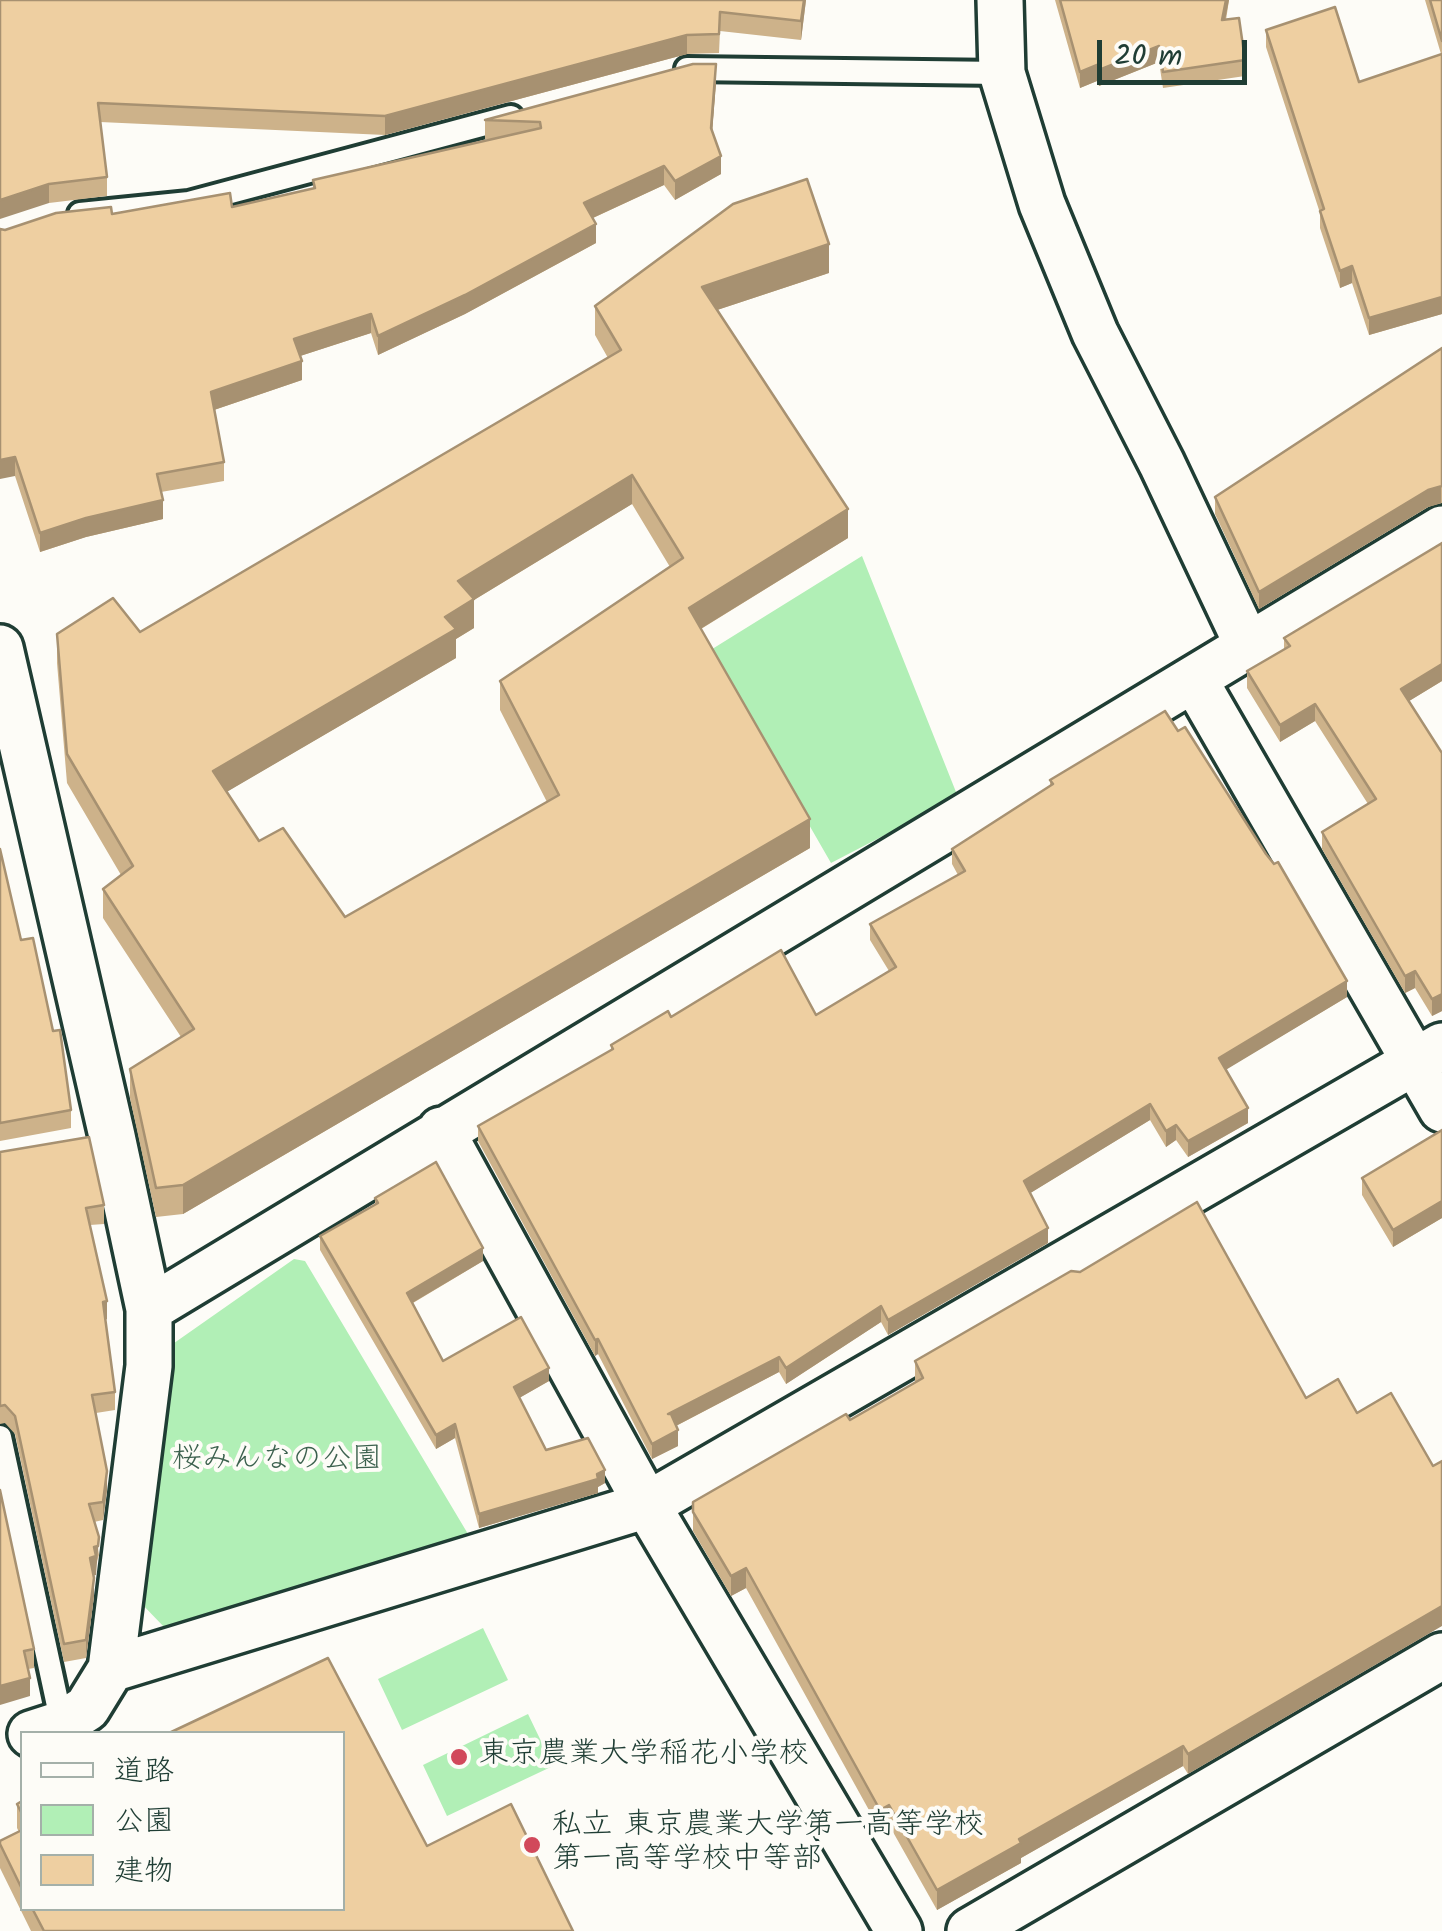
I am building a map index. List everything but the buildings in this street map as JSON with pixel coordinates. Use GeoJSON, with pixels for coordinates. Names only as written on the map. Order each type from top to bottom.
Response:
{"type":"FeatureCollection","features":[{"type":"Feature","properties":{"kind":"street"},"geometry":{"type":"LineString","coordinates":[[1000,0],[1002,73],[1042,204],[1095,333],[1248,646]]}},
{"type":"Feature","properties":{"kind":"street"},"geometry":{"type":"LineString","coordinates":[[149,1310],[441,1130],[1195,681],[1442,529]]}},
{"type":"Feature","properties":{"kind":"street"},"geometry":{"type":"LineString","coordinates":[[0,648],[103,1137],[149,1310],[149,1366],[111,1669],[86,1708],[39,1731]]}},
{"type":"Feature","properties":{"kind":"street"},"geometry":{"type":"LineString","coordinates":[[1195,681],[1428,1054],[1442,1109]]}},
{"type":"Feature","properties":{"kind":"street"},"geometry":{"type":"LineString","coordinates":[[111,1669],[647,1505],[1428,1054]]}},
{"type":"Feature","properties":{"kind":"street"},"geometry":{"type":"LineString","coordinates":[[441,1130],[647,1505],[899,1931]]}},
{"type":"Feature","properties":{"kind":"street"},"geometry":{"type":"LineString","coordinates":[[970,1931],[1442,1656]]}},
{"type":"Feature","properties":{"kind":"lane"},"geometry":{"type":"LineString","coordinates":[[673,73],[692,68],[1002,73]]}},
{"type":"Feature","properties":{"kind":"lane"},"geometry":{"type":"LineString","coordinates":[[53,217],[189,203],[525,113]]}},
{"type":"Feature","properties":{"kind":"lane"},"geometry":{"type":"LineString","coordinates":[[0,1437],[39,1731]]}},
{"type":"Feature","properties":{"kind":"green space"},"geometry":{"type":"Polygon","coordinates":[[[862,556],[958,797],[831,863],[709,651],[862,556]]]}},
{"type":"Feature","properties":{"kind":"green space","name":"桜みんなの公園"},"geometry":{"type":"Polygon","coordinates":[[[294,1259],[305,1261],[471,1539],[165,1628],[138,1600],[157,1355],[294,1259]]]}},
{"type":"Feature","properties":{"kind":"green space"},"geometry":{"type":"Polygon","coordinates":[[[483,1628],[508,1680],[402,1730],[378,1679],[483,1628]]]}},
{"type":"Feature","properties":{"kind":"green space"},"geometry":{"type":"Polygon","coordinates":[[[528,1714],[553,1766],[447,1816],[423,1765],[528,1714]]]}},
{"type":"Feature","properties":{"kind":"place","name":"東京農業大学稲花小学校"},"geometry":{"type":"Point","coordinates":[459,1757]}},
{"type":"Feature","properties":{"kind":"place","name":"私立 東京農業大学第一高等学校 第一高等学校中等部"},"geometry":{"type":"Point","coordinates":[532,1845]}}]}
